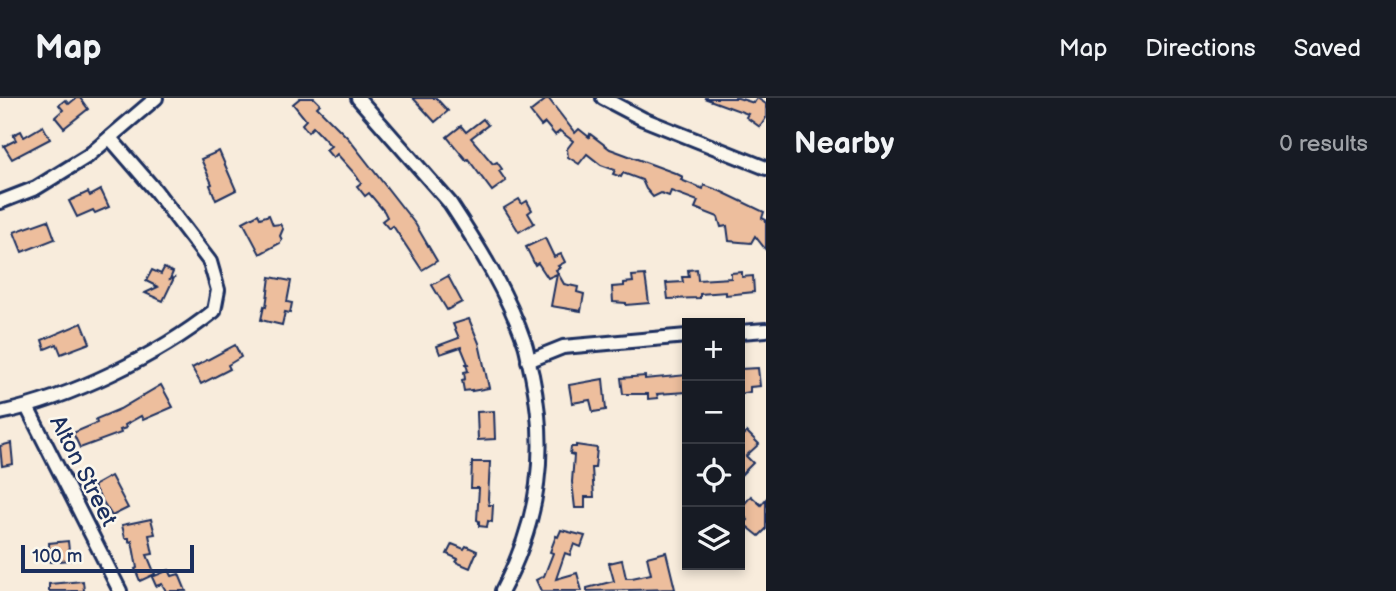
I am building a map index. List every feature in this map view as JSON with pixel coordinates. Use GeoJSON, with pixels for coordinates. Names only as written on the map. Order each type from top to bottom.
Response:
{"type":"FeatureCollection","features":[{"type":"Feature","properties":{"kind":"street"},"geometry":{"type":"LineString","coordinates":[[0,202],[36,188],[88,156],[156,98]]}},
{"type":"Feature","properties":{"kind":"street"},"geometry":{"type":"LineString","coordinates":[[358,98],[450,203],[463,222],[496,278],[525,345],[536,397],[541,446],[540,477],[517,562],[502,591]]}},
{"type":"Feature","properties":{"kind":"street"},"geometry":{"type":"LineString","coordinates":[[603,98],[643,120],[766,168]]}},
{"type":"Feature","properties":{"kind":"street"},"geometry":{"type":"LineString","coordinates":[[0,413],[27,407],[82,388],[159,347],[214,311],[217,283],[210,262],[155,190],[110,138]]}},
{"type":"Feature","properties":{"kind":"street"},"geometry":{"type":"LineString","coordinates":[[745,332],[766,330]]}},
{"type":"Feature","properties":{"kind":"street"},"geometry":{"type":"LineString","coordinates":[[528,360],[564,347],[682,336]]}},
{"type":"Feature","properties":{"kind":"street","name":"Alton Street"},"geometry":{"type":"LineString","coordinates":[[27,407],[120,591]]}},
{"type":"Feature","properties":{"kind":"building"},"geometry":{"type":"Polygon","coordinates":[[[80,98],[88,109],[64,128],[55,117],[63,110],[59,105],[65,100],[69,104],[80,98]]]}},
{"type":"Feature","properties":{"kind":"building"},"geometry":{"type":"Polygon","coordinates":[[[300,98],[314,98],[320,104],[317,107],[348,138],[416,225],[437,261],[422,270],[393,226],[389,229],[382,221],[387,217],[384,211],[369,193],[365,196],[357,186],[361,183],[355,174],[337,154],[333,158],[326,150],[331,146],[313,127],[308,132],[302,124],[306,120],[293,104],[300,98]]]}},
{"type":"Feature","properties":{"kind":"building"},"geometry":{"type":"Polygon","coordinates":[[[413,98],[436,98],[448,111],[435,122],[413,98]]]}},
{"type":"Feature","properties":{"kind":"building"},"geometry":{"type":"Polygon","coordinates":[[[548,98],[575,133],[579,129],[610,149],[675,173],[683,177],[681,180],[703,189],[704,185],[720,191],[764,212],[762,218],[766,220],[766,250],[755,236],[751,243],[729,241],[727,226],[721,227],[718,217],[695,208],[698,201],[671,191],[669,196],[661,193],[653,197],[642,180],[623,173],[621,177],[613,174],[615,170],[601,165],[587,154],[579,164],[568,157],[567,149],[573,141],[560,131],[555,135],[545,123],[541,126],[530,112],[548,98]]]}},
{"type":"Feature","properties":{"kind":"building"},"geometry":{"type":"Polygon","coordinates":[[[704,98],[738,98],[754,103],[757,98],[766,104],[766,118],[760,127],[746,117],[748,114],[704,98]]]}},
{"type":"Feature","properties":{"kind":"building"},"geometry":{"type":"Polygon","coordinates":[[[483,119],[488,125],[471,138],[493,164],[497,162],[506,181],[492,191],[447,137],[461,126],[466,132],[483,119]]]}},
{"type":"Feature","properties":{"kind":"building"},"geometry":{"type":"Polygon","coordinates":[[[43,126],[50,139],[12,159],[4,146],[16,140],[13,135],[21,131],[24,137],[43,126]]]}},
{"type":"Feature","properties":{"kind":"building"},"geometry":{"type":"Polygon","coordinates":[[[219,151],[236,190],[216,200],[201,159],[219,151]]]}},
{"type":"Feature","properties":{"kind":"building"},"geometry":{"type":"Polygon","coordinates":[[[101,190],[109,207],[77,217],[69,201],[88,192],[90,196],[101,190]]]}},
{"type":"Feature","properties":{"kind":"building"},"geometry":{"type":"Polygon","coordinates":[[[519,199],[522,204],[527,201],[532,210],[528,213],[534,223],[519,232],[504,208],[519,199]]]}},
{"type":"Feature","properties":{"kind":"building"},"geometry":{"type":"Polygon","coordinates":[[[258,214],[260,218],[269,215],[273,225],[280,224],[283,229],[280,243],[260,254],[243,222],[258,214]]]}},
{"type":"Feature","properties":{"kind":"building"},"geometry":{"type":"Polygon","coordinates":[[[48,220],[55,239],[22,252],[14,232],[48,220]]]}},
{"type":"Feature","properties":{"kind":"building"},"geometry":{"type":"Polygon","coordinates":[[[545,238],[554,257],[561,254],[565,262],[556,270],[564,284],[578,287],[577,292],[584,294],[581,311],[551,306],[557,274],[548,278],[538,263],[535,265],[526,247],[545,238]]]}},
{"type":"Feature","properties":{"kind":"building"},"geometry":{"type":"Polygon","coordinates":[[[164,268],[173,272],[170,279],[174,278],[163,301],[145,293],[158,287],[146,281],[152,270],[161,274],[164,268]]]}},
{"type":"Feature","properties":{"kind":"building"},"geometry":{"type":"Polygon","coordinates":[[[697,269],[698,280],[731,278],[731,273],[742,272],[742,277],[753,276],[754,292],[700,294],[700,298],[668,299],[666,283],[683,282],[682,277],[689,277],[688,270],[697,269]]]}},
{"type":"Feature","properties":{"kind":"building"},"geometry":{"type":"Polygon","coordinates":[[[645,275],[649,303],[626,305],[613,302],[612,287],[633,282],[632,276],[645,275]]]}},
{"type":"Feature","properties":{"kind":"building"},"geometry":{"type":"Polygon","coordinates":[[[448,276],[462,302],[447,310],[432,285],[448,276]]]}},
{"type":"Feature","properties":{"kind":"building"},"geometry":{"type":"Polygon","coordinates":[[[270,277],[291,281],[287,302],[292,303],[290,313],[285,312],[282,325],[261,320],[264,306],[266,307],[270,277]]]}},
{"type":"Feature","properties":{"kind":"building"},"geometry":{"type":"Polygon","coordinates":[[[469,319],[479,343],[489,388],[464,391],[462,380],[465,379],[464,372],[468,371],[468,364],[461,347],[440,354],[437,346],[459,338],[453,324],[469,319]]]}},
{"type":"Feature","properties":{"kind":"building"},"geometry":{"type":"Polygon","coordinates":[[[82,323],[90,343],[61,354],[57,344],[45,349],[42,340],[82,323]]]}},
{"type":"Feature","properties":{"kind":"building"},"geometry":{"type":"Polygon","coordinates":[[[235,345],[241,357],[228,365],[230,369],[201,384],[192,368],[235,345]]]}},
{"type":"Feature","properties":{"kind":"building"},"geometry":{"type":"Polygon","coordinates":[[[758,368],[760,386],[750,387],[750,392],[745,393],[745,381],[745,369],[758,368]]]}},
{"type":"Feature","properties":{"kind":"building"},"geometry":{"type":"Polygon","coordinates":[[[682,375],[682,392],[657,394],[658,398],[648,399],[648,394],[623,394],[621,378],[645,376],[645,379],[682,375]]]}},
{"type":"Feature","properties":{"kind":"building"},"geometry":{"type":"Polygon","coordinates":[[[603,379],[606,410],[593,412],[590,400],[572,403],[569,385],[603,379]]]}},
{"type":"Feature","properties":{"kind":"building"},"geometry":{"type":"Polygon","coordinates":[[[161,385],[173,407],[143,420],[141,416],[125,425],[126,428],[120,430],[121,433],[80,448],[73,433],[97,423],[96,419],[120,409],[161,385]]]}},
{"type":"Feature","properties":{"kind":"building"},"geometry":{"type":"Polygon","coordinates":[[[494,411],[495,439],[478,440],[477,412],[494,411]]]}},
{"type":"Feature","properties":{"kind":"building"},"geometry":{"type":"Polygon","coordinates":[[[747,432],[759,444],[746,456],[753,463],[745,471],[745,444],[747,432]]]}},
{"type":"Feature","properties":{"kind":"building"},"geometry":{"type":"Polygon","coordinates":[[[11,443],[13,464],[2,466],[0,446],[11,443]]]}},
{"type":"Feature","properties":{"kind":"building"},"geometry":{"type":"Polygon","coordinates":[[[576,445],[597,448],[595,468],[592,468],[594,497],[585,497],[585,508],[575,508],[572,482],[574,455],[570,454],[571,447],[576,445]]]}},
{"type":"Feature","properties":{"kind":"building"},"geometry":{"type":"Polygon","coordinates":[[[472,462],[490,462],[488,499],[489,505],[493,505],[492,522],[488,521],[487,527],[479,526],[477,520],[479,488],[471,488],[472,462]]]}},
{"type":"Feature","properties":{"kind":"building"},"geometry":{"type":"Polygon","coordinates":[[[111,476],[128,508],[112,516],[93,486],[111,476]]]}},
{"type":"Feature","properties":{"kind":"building"},"geometry":{"type":"Polygon","coordinates":[[[751,496],[761,505],[766,499],[766,529],[759,536],[745,525],[748,520],[745,517],[745,503],[751,496]]]}},
{"type":"Feature","properties":{"kind":"building"},"geometry":{"type":"Polygon","coordinates":[[[151,519],[155,534],[149,535],[153,554],[147,555],[155,574],[140,581],[135,569],[132,541],[129,542],[129,538],[125,538],[122,525],[151,519]]]}},
{"type":"Feature","properties":{"kind":"building"},"geometry":{"type":"Polygon","coordinates":[[[561,530],[585,536],[581,547],[574,544],[570,555],[565,553],[556,579],[577,573],[582,591],[541,591],[536,580],[544,576],[553,553],[550,552],[561,530]]]}},
{"type":"Feature","properties":{"kind":"building"},"geometry":{"type":"Polygon","coordinates":[[[68,541],[70,560],[50,562],[49,543],[68,541]]]}},
{"type":"Feature","properties":{"kind":"building"},"geometry":{"type":"Polygon","coordinates":[[[452,544],[477,551],[470,568],[456,562],[458,559],[447,554],[452,544]]]}},
{"type":"Feature","properties":{"kind":"building"},"geometry":{"type":"Polygon","coordinates":[[[666,552],[675,589],[587,591],[587,588],[614,581],[609,563],[622,560],[626,578],[632,578],[651,574],[647,557],[666,552]]]}},
{"type":"Feature","properties":{"kind":"building"},"geometry":{"type":"Polygon","coordinates":[[[169,570],[172,576],[179,574],[186,591],[166,591],[162,584],[156,586],[152,577],[169,570]]]}},
{"type":"Feature","properties":{"kind":"building"},"geometry":{"type":"Polygon","coordinates":[[[83,581],[84,591],[49,591],[49,584],[83,581]]]}}]}
